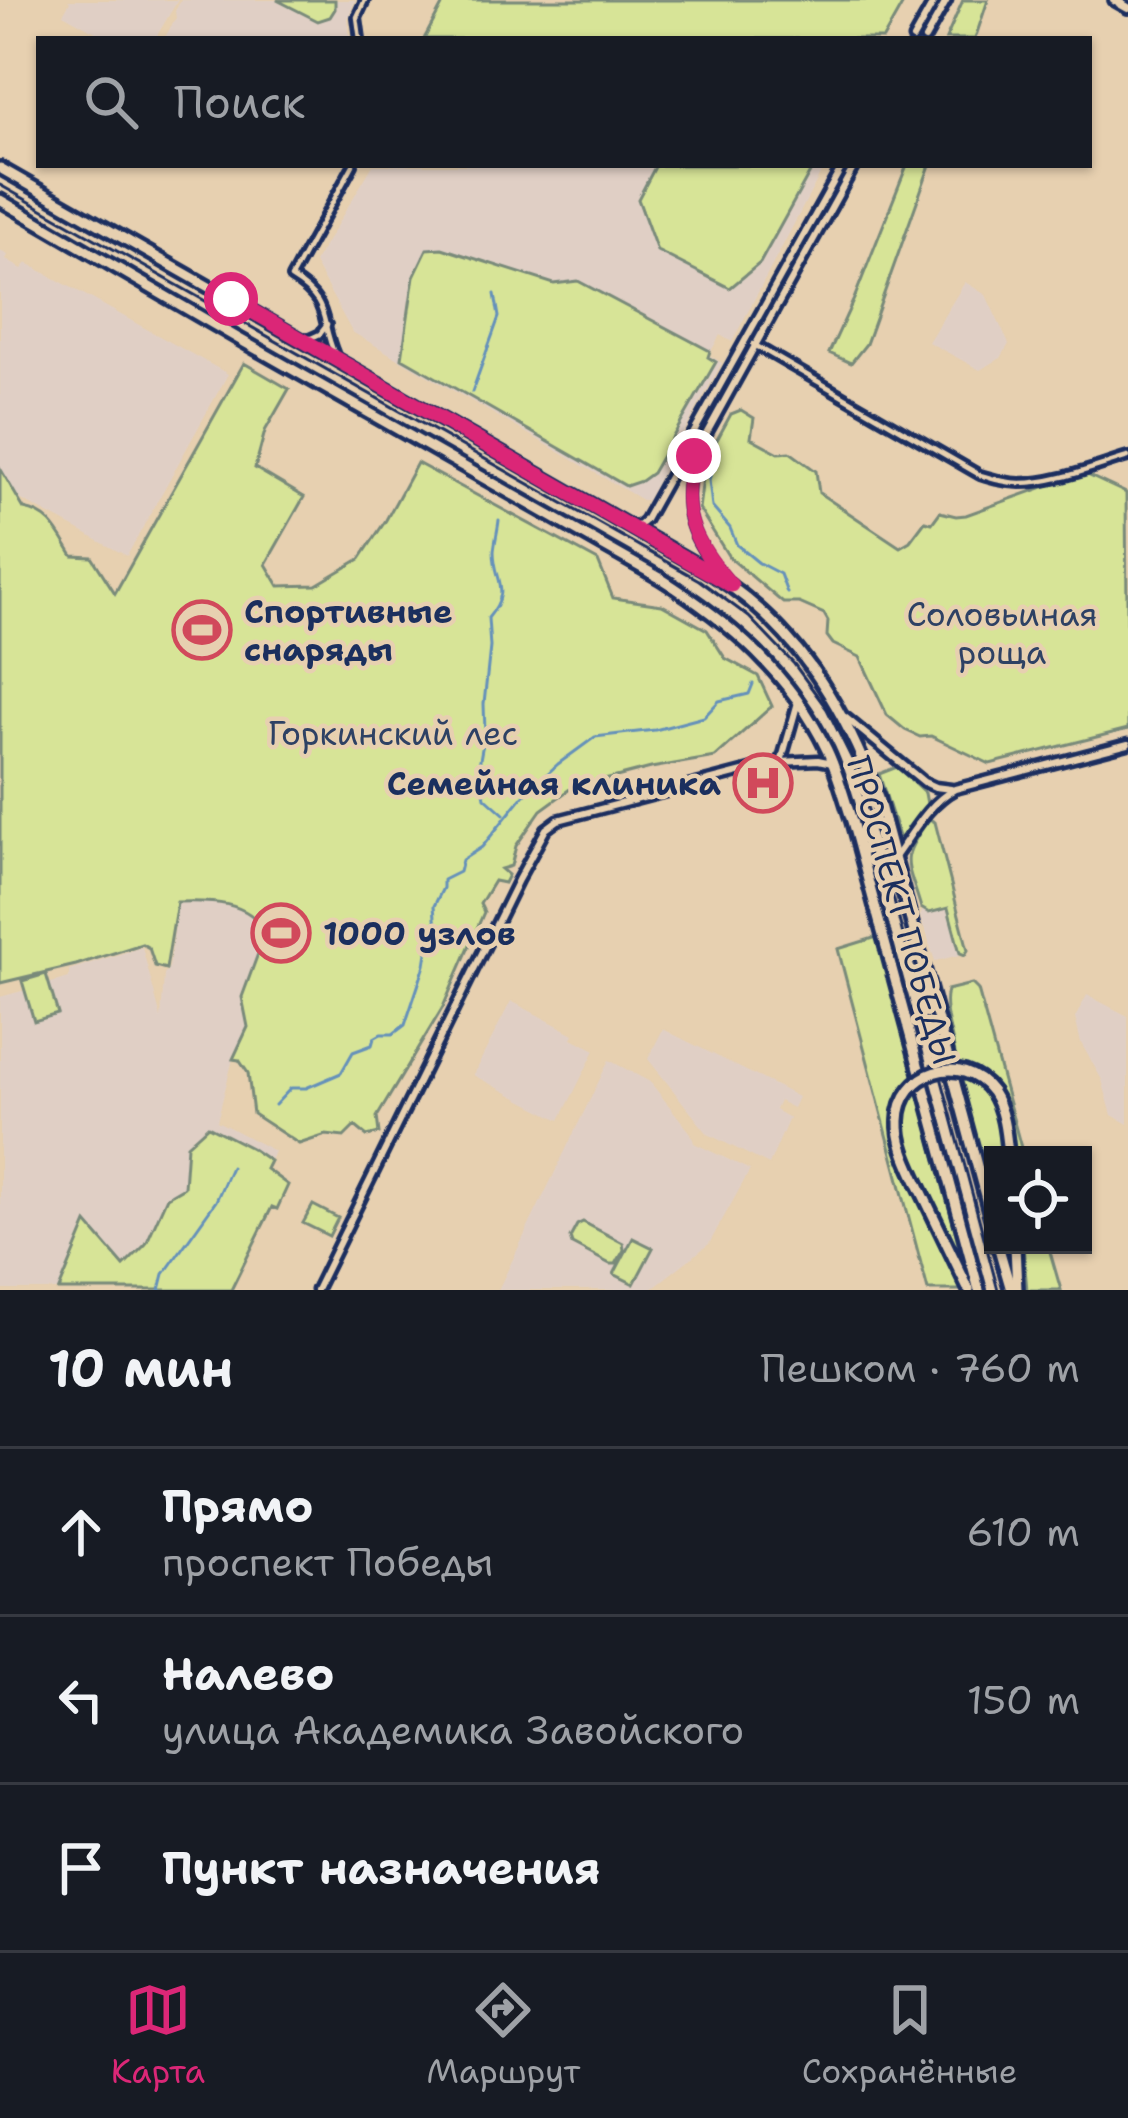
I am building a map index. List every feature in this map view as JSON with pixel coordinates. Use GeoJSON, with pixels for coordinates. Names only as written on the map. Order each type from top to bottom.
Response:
{"type":"FeatureCollection","features":[{"type":"Feature","properties":{"kind":"main road"},"geometry":{"type":"LineString","coordinates":[[1114,0],[1128,8]]}},
{"type":"Feature","properties":{"kind":"main road","name":"ПРОСПЕКТ ПОБЕДЫ"},"geometry":{"type":"LineString","coordinates":[[0,168],[731,585],[779,628],[843,715],[878,798],[984,1191]]}},
{"type":"Feature","properties":{"kind":"main road","name":"ПРОСПЕКТ ПОБЕДЫ"},"geometry":{"type":"LineString","coordinates":[[0,200],[693,599],[777,672],[833,764],[852,821],[979,1290]]}},
{"type":"Feature","properties":{"kind":"main road"},"geometry":{"type":"LineString","coordinates":[[969,1290],[905,1156],[898,1116],[907,1092],[940,1069],[967,1072],[988,1087],[999,1103],[1006,1146]]}},
{"type":"Feature","properties":{"kind":"main road"},"geometry":{"type":"LineString","coordinates":[[1001,1254],[1014,1290]]}},
{"type":"Feature","properties":{"kind":"main road"},"geometry":{"type":"LineString","coordinates":[[1014,1290],[1015,1254]]}},
{"type":"Feature","properties":{"kind":"street"},"geometry":{"type":"LineString","coordinates":[[360,36],[357,17],[364,0]]}},
{"type":"Feature","properties":{"kind":"street"},"geometry":{"type":"LineString","coordinates":[[916,36],[934,0]]}},
{"type":"Feature","properties":{"kind":"street"},"geometry":{"type":"LineString","coordinates":[[927,36],[947,0]]}},
{"type":"Feature","properties":{"kind":"street"},"geometry":{"type":"LineString","coordinates":[[337,359],[316,298],[291,278],[351,168]]}},
{"type":"Feature","properties":{"kind":"street"},"geometry":{"type":"LineString","coordinates":[[634,529],[645,520],[841,168]]}},
{"type":"Feature","properties":{"kind":"street"},"geometry":{"type":"LineString","coordinates":[[731,585],[701,549],[692,528],[687,479],[700,440],[853,168]]}},
{"type":"Feature","properties":{"kind":"street"},"geometry":{"type":"LineString","coordinates":[[303,339],[320,334],[327,325]]}},
{"type":"Feature","properties":{"kind":"street"},"geometry":{"type":"LineString","coordinates":[[746,340],[988,478],[1022,484],[1128,458]]}},
{"type":"Feature","properties":{"kind":"street"},"geometry":{"type":"LineString","coordinates":[[781,762],[798,702]]}},
{"type":"Feature","properties":{"kind":"street"},"geometry":{"type":"LineString","coordinates":[[843,715],[935,787],[955,789],[1128,744]]}},
{"type":"Feature","properties":{"kind":"street"},"geometry":{"type":"LineString","coordinates":[[316,1290],[546,829],[558,820],[781,762],[833,764]]}},
{"type":"Feature","properties":{"kind":"street"},"geometry":{"type":"LineString","coordinates":[[895,857],[933,806],[955,789]]}},
{"type":"Feature","properties":{"kind":"shaded area"},"geometry":{"type":"Polygon","coordinates":[[[178,0],[157,36],[103,36],[63,14],[70,2],[178,0]]]}},
{"type":"Feature","properties":{"kind":"shaded area"},"geometry":{"type":"Polygon","coordinates":[[[181,0],[355,0],[348,18],[350,36],[166,36],[181,0]]]}},
{"type":"Feature","properties":{"kind":"shaded area"},"geometry":{"type":"Polygon","coordinates":[[[371,168],[823,168],[732,342],[720,335],[709,355],[722,363],[647,500],[352,332],[314,263],[371,168]]]}},
{"type":"Feature","properties":{"kind":"shaded area"},"geometry":{"type":"Polygon","coordinates":[[[0,251],[22,269],[27,263],[228,374],[127,556],[18,498],[0,468],[0,251]]]}},
{"type":"Feature","properties":{"kind":"shaded area"},"geometry":{"type":"Polygon","coordinates":[[[965,282],[986,295],[1009,344],[1001,358],[980,370],[928,342],[965,282]]]}},
{"type":"Feature","properties":{"kind":"shaded area"},"geometry":{"type":"Polygon","coordinates":[[[949,902],[960,955],[935,961],[920,916],[923,910],[949,902]]]}},
{"type":"Feature","properties":{"kind":"shaded area"},"geometry":{"type":"Polygon","coordinates":[[[178,903],[241,908],[266,932],[242,997],[248,1026],[233,1059],[217,1121],[274,1151],[270,1161],[251,1148],[187,1145],[184,1187],[167,1197],[146,1244],[124,1266],[87,1224],[59,1290],[0,1290],[0,997],[69,978],[69,970],[142,947],[161,1018],[178,903]]]}},
{"type":"Feature","properties":{"kind":"shaded area"},"geometry":{"type":"Polygon","coordinates":[[[1087,995],[1128,1016],[1128,1124],[1112,1115],[1102,1080],[1081,1043],[1075,1018],[1087,995]]]}},
{"type":"Feature","properties":{"kind":"shaded area"},"geometry":{"type":"Polygon","coordinates":[[[511,1001],[595,1050],[560,1120],[473,1075],[511,1001]]]}},
{"type":"Feature","properties":{"kind":"shaded area"},"geometry":{"type":"Polygon","coordinates":[[[663,1029],[798,1097],[793,1108],[779,1101],[775,1110],[789,1118],[769,1165],[708,1134],[648,1059],[663,1029]]]}},
{"type":"Feature","properties":{"kind":"shaded area"},"geometry":{"type":"Polygon","coordinates":[[[609,1060],[650,1082],[694,1143],[750,1170],[709,1244],[650,1290],[498,1290],[609,1060]]]}},
{"type":"Feature","properties":{"kind":"green space"},"geometry":{"type":"Polygon","coordinates":[[[277,0],[335,0],[335,9],[330,17],[318,21],[277,0]]]}},
{"type":"Feature","properties":{"kind":"green space"},"geometry":{"type":"Polygon","coordinates":[[[445,0],[905,0],[885,36],[426,36],[445,0]]]}},
{"type":"Feature","properties":{"kind":"green space"},"geometry":{"type":"Polygon","coordinates":[[[963,0],[988,0],[976,36],[947,36],[963,0]]]}},
{"type":"Feature","properties":{"kind":"green space"},"geometry":{"type":"Polygon","coordinates":[[[654,168],[812,168],[760,263],[730,288],[657,251],[638,199],[654,168]]]}},
{"type":"Feature","properties":{"kind":"green space"},"geometry":{"type":"Polygon","coordinates":[[[906,168],[929,168],[866,344],[851,363],[829,353],[906,168]]]}},
{"type":"Feature","properties":{"kind":"green space"},"geometry":{"type":"Polygon","coordinates":[[[442,248],[554,284],[578,281],[710,351],[708,357],[716,362],[652,473],[626,486],[402,358],[414,276],[427,249],[442,248]]]}},
{"type":"Feature","properties":{"kind":"green space","name":"Горкинский лес"},"geometry":{"type":"Polygon","coordinates":[[[244,363],[289,389],[265,431],[255,468],[304,497],[266,564],[279,586],[316,585],[360,559],[417,463],[598,561],[613,598],[662,605],[707,630],[725,658],[758,676],[772,706],[715,757],[570,789],[541,810],[516,846],[511,866],[501,869],[508,875],[504,883],[494,881],[480,904],[484,912],[443,1007],[377,1117],[379,1133],[367,1136],[355,1126],[344,1137],[326,1135],[299,1144],[253,1114],[248,1073],[233,1059],[248,1027],[242,997],[266,932],[239,908],[177,902],[166,969],[155,966],[149,948],[142,944],[0,983],[0,468],[24,509],[48,520],[73,556],[92,557],[115,593],[244,363]]]}},
{"type":"Feature","properties":{"kind":"green space","name":"Соловьиная роща"},"geometry":{"type":"Polygon","coordinates":[[[741,410],[754,418],[751,438],[779,453],[790,452],[816,471],[819,493],[900,547],[940,512],[966,515],[1083,473],[1126,493],[1128,729],[990,764],[931,736],[905,730],[887,715],[860,657],[827,636],[824,614],[799,603],[783,603],[729,557],[699,509],[705,462],[731,414],[741,410]]]}},
{"type":"Feature","properties":{"kind":"green space"},"geometry":{"type":"Polygon","coordinates":[[[897,767],[925,793],[927,804],[901,843],[879,774],[897,767]]]}},
{"type":"Feature","properties":{"kind":"green space"},"geometry":{"type":"Polygon","coordinates":[[[929,819],[935,822],[968,950],[965,955],[960,953],[948,908],[929,913],[921,908],[909,870],[909,853],[929,819]]]}},
{"type":"Feature","properties":{"kind":"green space"},"geometry":{"type":"Polygon","coordinates":[[[877,937],[965,1268],[924,1181],[912,1187],[961,1290],[928,1290],[838,949],[877,937]]]}},
{"type":"Feature","properties":{"kind":"green space"},"geometry":{"type":"Polygon","coordinates":[[[46,974],[58,1014],[34,1021],[22,981],[46,974]]]}},
{"type":"Feature","properties":{"kind":"green space"},"geometry":{"type":"Polygon","coordinates":[[[972,984],[978,990],[1021,1146],[984,1146],[984,1166],[956,1063],[947,990],[972,984]]]}},
{"type":"Feature","properties":{"kind":"green space"},"geometry":{"type":"Polygon","coordinates":[[[208,1126],[270,1161],[266,1169],[288,1185],[231,1290],[59,1290],[87,1223],[124,1266],[146,1244],[167,1197],[184,1187],[187,1145],[208,1126]]]}},
{"type":"Feature","properties":{"kind":"green space"},"geometry":{"type":"Polygon","coordinates":[[[313,1205],[338,1218],[329,1236],[303,1223],[313,1205]]]}},
{"type":"Feature","properties":{"kind":"green space"},"geometry":{"type":"Polygon","coordinates":[[[583,1222],[623,1243],[616,1264],[572,1244],[570,1238],[583,1222]]]}},
{"type":"Feature","properties":{"kind":"green space"},"geometry":{"type":"Polygon","coordinates":[[[633,1238],[653,1248],[634,1284],[614,1274],[633,1238]]]}},
{"type":"Feature","properties":{"kind":"green space"},"geometry":{"type":"Polygon","coordinates":[[[1024,1254],[1051,1254],[1061,1290],[1027,1290],[1024,1254]]]}},
{"type":"Feature","properties":{"kind":"waterway"},"geometry":{"type":"LineString","coordinates":[[472,392],[499,317],[495,294]]}},
{"type":"Feature","properties":{"kind":"waterway"},"geometry":{"type":"LineString","coordinates":[[717,453],[709,480],[712,507],[737,545],[780,574],[787,593]]}},
{"type":"Feature","properties":{"kind":"waterway"},"geometry":{"type":"LineString","coordinates":[[499,520],[494,551],[501,592],[488,618],[485,732],[479,765],[485,797],[504,814]]}},
{"type":"Feature","properties":{"kind":"waterway"},"geometry":{"type":"LineString","coordinates":[[275,1105],[291,1088],[306,1088],[341,1073],[353,1052],[405,1025],[436,929],[434,906],[443,880],[459,872],[462,860],[482,847],[523,796],[558,764],[595,737],[655,730],[704,717],[719,701],[749,694],[753,684]]}},
{"type":"Feature","properties":{"kind":"waterway"},"geometry":{"type":"LineString","coordinates":[[160,1290],[164,1274],[216,1201],[231,1167]]}},
{"type":"Feature","properties":{"kind":"tram line"},"geometry":{"type":"LineString","coordinates":[[0,185],[699,580],[749,617],[794,664],[827,709],[852,759],[998,1290]]}},
{"type":"Feature","properties":{"kind":"place","name":"Спортивные снаряды"},"geometry":{"type":"Point","coordinates":[202,630]}},
{"type":"Feature","properties":{"kind":"place","name":"Семейная клиника"},"geometry":{"type":"Point","coordinates":[763,783]}},
{"type":"Feature","properties":{"kind":"place","name":"1000 узлов"},"geometry":{"type":"Point","coordinates":[281,933]}},
{"type":"Feature","properties":{"kind":"route"},"geometry":{"type":"LineString","coordinates":[[231,299],[731,585],[701,549],[692,528],[687,479],[694,456]]}}]}
